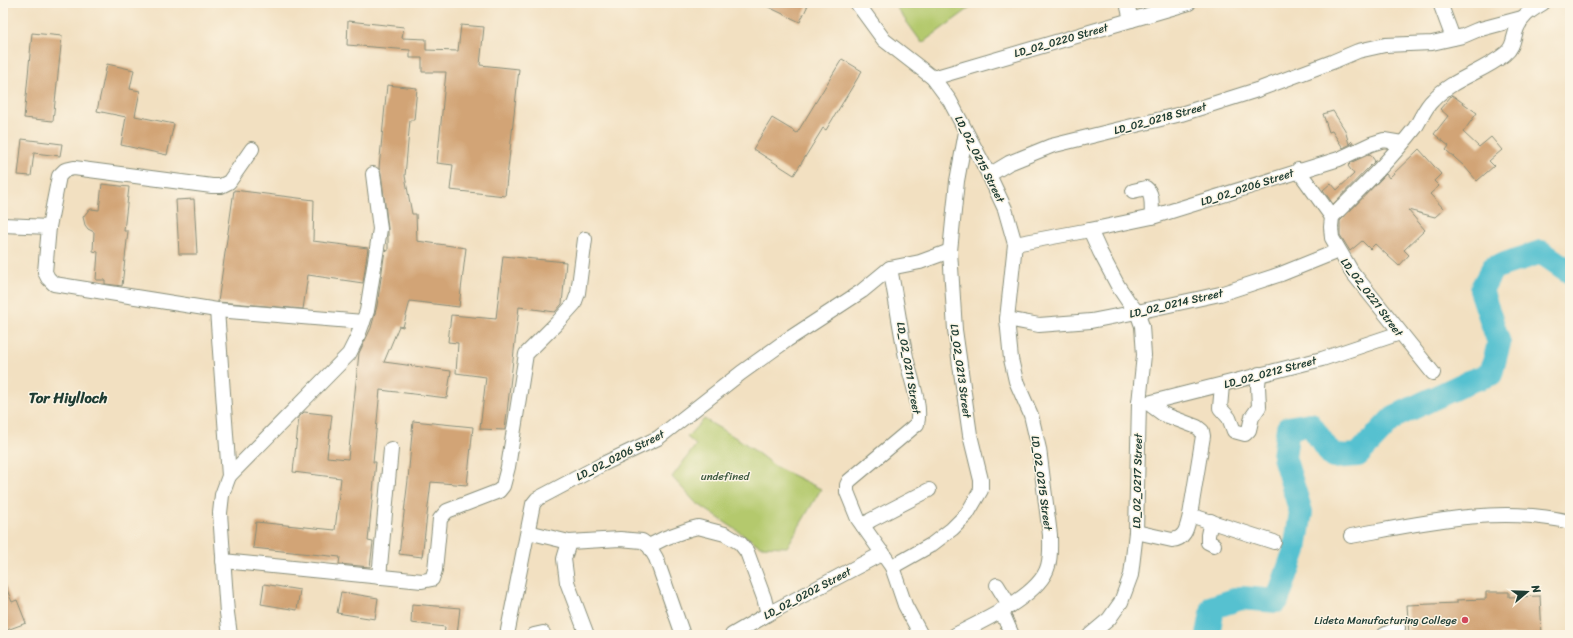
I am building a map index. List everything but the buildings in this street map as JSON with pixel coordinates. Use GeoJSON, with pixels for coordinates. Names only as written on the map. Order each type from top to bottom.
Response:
{"type":"FeatureCollection","features":[{"type":"Feature","properties":{"kind":"street","name":"LD_02_0215 Street"},"geometry":{"type":"LineString","coordinates":[[857,3],[884,40],[934,78],[950,102],[989,175],[1005,209],[1015,244],[1007,319],[1011,359],[1016,381],[1031,415],[1039,449],[1050,548],[1048,566],[1041,581],[1006,608],[956,635]]}},
{"type":"Feature","properties":{"kind":"street"},"geometry":{"type":"LineString","coordinates":[[1127,3],[1131,20]]}},
{"type":"Feature","properties":{"kind":"street","name":"LD_02_0220 Street"},"geometry":{"type":"LineString","coordinates":[[934,78],[1189,3]]}},
{"type":"Feature","properties":{"kind":"street"},"geometry":{"type":"LineString","coordinates":[[1440,3],[1453,38]]}},
{"type":"Feature","properties":{"kind":"street"},"geometry":{"type":"LineString","coordinates":[[1298,170],[1332,217],[1378,171],[1416,127],[1432,100],[1444,90],[1506,54],[1513,44],[1517,28],[1522,18],[1528,12],[1543,3]]}},
{"type":"Feature","properties":{"kind":"street","name":"LD_02_0218 Street"},"geometry":{"type":"LineString","coordinates":[[989,175],[1009,163],[1051,146],[1181,114],[1257,90],[1358,51],[1385,45],[1432,43],[1522,18]]}},
{"type":"Feature","properties":{"kind":"street","name":"LD_02_0213 Street"},"geometry":{"type":"LineString","coordinates":[[892,567],[931,545],[952,529],[967,514],[981,490],[981,480],[970,435],[955,330],[950,251],[957,181],[966,132]]}},
{"type":"Feature","properties":{"kind":"street","name":"LD_02_0206 Street"},"geometry":{"type":"LineString","coordinates":[[1015,244],[1152,217],[1259,184],[1298,170],[1339,159],[1371,144],[1384,140],[1402,143]]}},
{"type":"Feature","properties":{"kind":"street"},"geometry":{"type":"LineString","coordinates":[[252,150],[229,182],[221,186],[74,168],[64,170],[59,176],[49,227],[45,272],[48,278],[54,284],[217,310],[363,322]]}},
{"type":"Feature","properties":{"kind":"street"},"geometry":{"type":"LineString","coordinates":[[230,635],[220,512],[222,495],[229,476],[349,354],[357,338],[367,311],[380,229],[373,174]]}},
{"type":"Feature","properties":{"kind":"street"},"geometry":{"type":"LineString","coordinates":[[1133,192],[1146,188],[1149,191],[1151,195],[1152,217]]}},
{"type":"Feature","properties":{"kind":"street","name":"LD_02_0221 Street"},"geometry":{"type":"LineString","coordinates":[[1332,217],[1332,238],[1338,251],[1352,272],[1433,374]]}},
{"type":"Feature","properties":{"kind":"street"},"geometry":{"type":"LineString","coordinates":[[3,225],[49,227]]}},
{"type":"Feature","properties":{"kind":"street"},"geometry":{"type":"LineString","coordinates":[[1090,230],[1118,286],[1137,312]]}},
{"type":"Feature","properties":{"kind":"street"},"geometry":{"type":"LineString","coordinates":[[223,561],[422,581],[432,579],[435,570],[440,519],[448,511],[498,491],[503,486],[508,467],[526,354],[574,304],[578,293],[585,239]]}},
{"type":"Feature","properties":{"kind":"street"},"geometry":{"type":"LineString","coordinates":[[890,268],[920,262],[950,251]]}},
{"type":"Feature","properties":{"kind":"street","name":"LD_02_0214 Street"},"geometry":{"type":"LineString","coordinates":[[1007,319],[1039,325],[1091,321],[1137,312],[1220,294],[1281,274],[1338,251]]}},
{"type":"Feature","properties":{"kind":"street","name":"LD_02_0206 Street"},"geometry":{"type":"LineString","coordinates":[[508,635],[533,504],[537,499],[603,464],[658,438],[758,361],[787,340],[862,291],[890,268]]}},
{"type":"Feature","properties":{"kind":"street","name":"LD_02_0211 Street"},"geometry":{"type":"LineString","coordinates":[[863,526],[858,519],[847,492],[847,485],[852,478],[917,424],[919,417],[906,358],[890,268]]}},
{"type":"Feature","properties":{"kind":"street"},"geometry":{"type":"LineString","coordinates":[[217,310],[229,476]]}},
{"type":"Feature","properties":{"kind":"street","name":"LD_02_0217 Street"},"geometry":{"type":"LineString","coordinates":[[1090,635],[1109,620],[1122,602],[1131,575],[1136,532],[1143,403],[1144,355],[1142,326],[1137,312]]}},
{"type":"Feature","properties":{"kind":"street","name":"LD_02_0212 Street"},"geometry":{"type":"LineString","coordinates":[[1143,403],[1222,385],[1259,374],[1322,359],[1400,333]]}},
{"type":"Feature","properties":{"kind":"street"},"geometry":{"type":"LineString","coordinates":[[1222,385],[1220,408],[1229,418],[1234,431],[1245,434],[1250,430],[1252,417],[1259,407],[1259,374]]}},
{"type":"Feature","properties":{"kind":"street"},"geometry":{"type":"LineString","coordinates":[[1136,532],[1172,540],[1181,539],[1190,515],[1203,436],[1202,430],[1197,427],[1164,414],[1143,403]]}},
{"type":"Feature","properties":{"kind":"street"},"geometry":{"type":"LineString","coordinates":[[379,577],[391,449]]}},
{"type":"Feature","properties":{"kind":"street"},"geometry":{"type":"LineString","coordinates":[[921,635],[905,606],[892,567],[863,526],[871,520],[929,490]]}},
{"type":"Feature","properties":{"kind":"street"},"geometry":{"type":"LineString","coordinates":[[1190,515],[1274,542]]}},
{"type":"Feature","properties":{"kind":"street"},"geometry":{"type":"LineString","coordinates":[[1351,536],[1440,520],[1506,515],[1524,515],[1570,522]]}},
{"type":"Feature","properties":{"kind":"street"},"geometry":{"type":"LineString","coordinates":[[1211,521],[1208,542],[1214,545]]}},
{"type":"Feature","properties":{"kind":"street"},"geometry":{"type":"LineString","coordinates":[[649,546],[678,534],[698,528],[725,534],[740,544],[747,552],[764,598],[768,614]]}},
{"type":"Feature","properties":{"kind":"street"},"geometry":{"type":"LineString","coordinates":[[528,532],[568,542],[620,539],[642,541],[649,546],[656,558],[683,635]]}},
{"type":"Feature","properties":{"kind":"street"},"geometry":{"type":"LineString","coordinates":[[568,542],[564,559],[567,582],[587,635]]}},
{"type":"Feature","properties":{"kind":"street","name":"LD_02_0202 Street"},"geometry":{"type":"LineString","coordinates":[[732,635],[768,614],[883,553]]}},
{"type":"Feature","properties":{"kind":"street"},"geometry":{"type":"LineString","coordinates":[[998,585],[1006,608],[1012,635]]}},
{"type":"Feature","properties":{"kind":"street"},"geometry":{"type":"LineString","coordinates":[[1384,635],[1398,628]]}},
{"type":"Feature","properties":{"kind":"green space"},"geometry":{"type":"Polygon","coordinates":[[[893,3],[977,3],[922,43],[893,3]]]}},
{"type":"Feature","properties":{"kind":"green space","name":"undefined"},"geometry":{"type":"Polygon","coordinates":[[[704,419],[743,442],[776,467],[821,489],[787,547],[760,546],[695,502],[672,477],[696,445],[687,437],[704,419]]]}},
{"type":"Feature","properties":{"kind":"waterway"},"geometry":{"type":"LineString","coordinates":[[1208,635],[1213,607],[1241,598],[1277,601],[1295,550],[1301,512],[1284,457],[1288,428],[1310,424],[1333,457],[1358,455],[1394,417],[1468,382],[1491,374],[1499,343],[1481,290],[1493,268],[1541,252],[1570,272]]}},
{"type":"Feature","properties":{"kind":"place","name":"Lideta Manufacturing College"},"geometry":{"type":"Point","coordinates":[1465,620]}},
{"type":"Feature","properties":{"kind":"district","name":"Tor Hiylloch"},"geometry":{"type":"Point","coordinates":[68,398]}}]}
